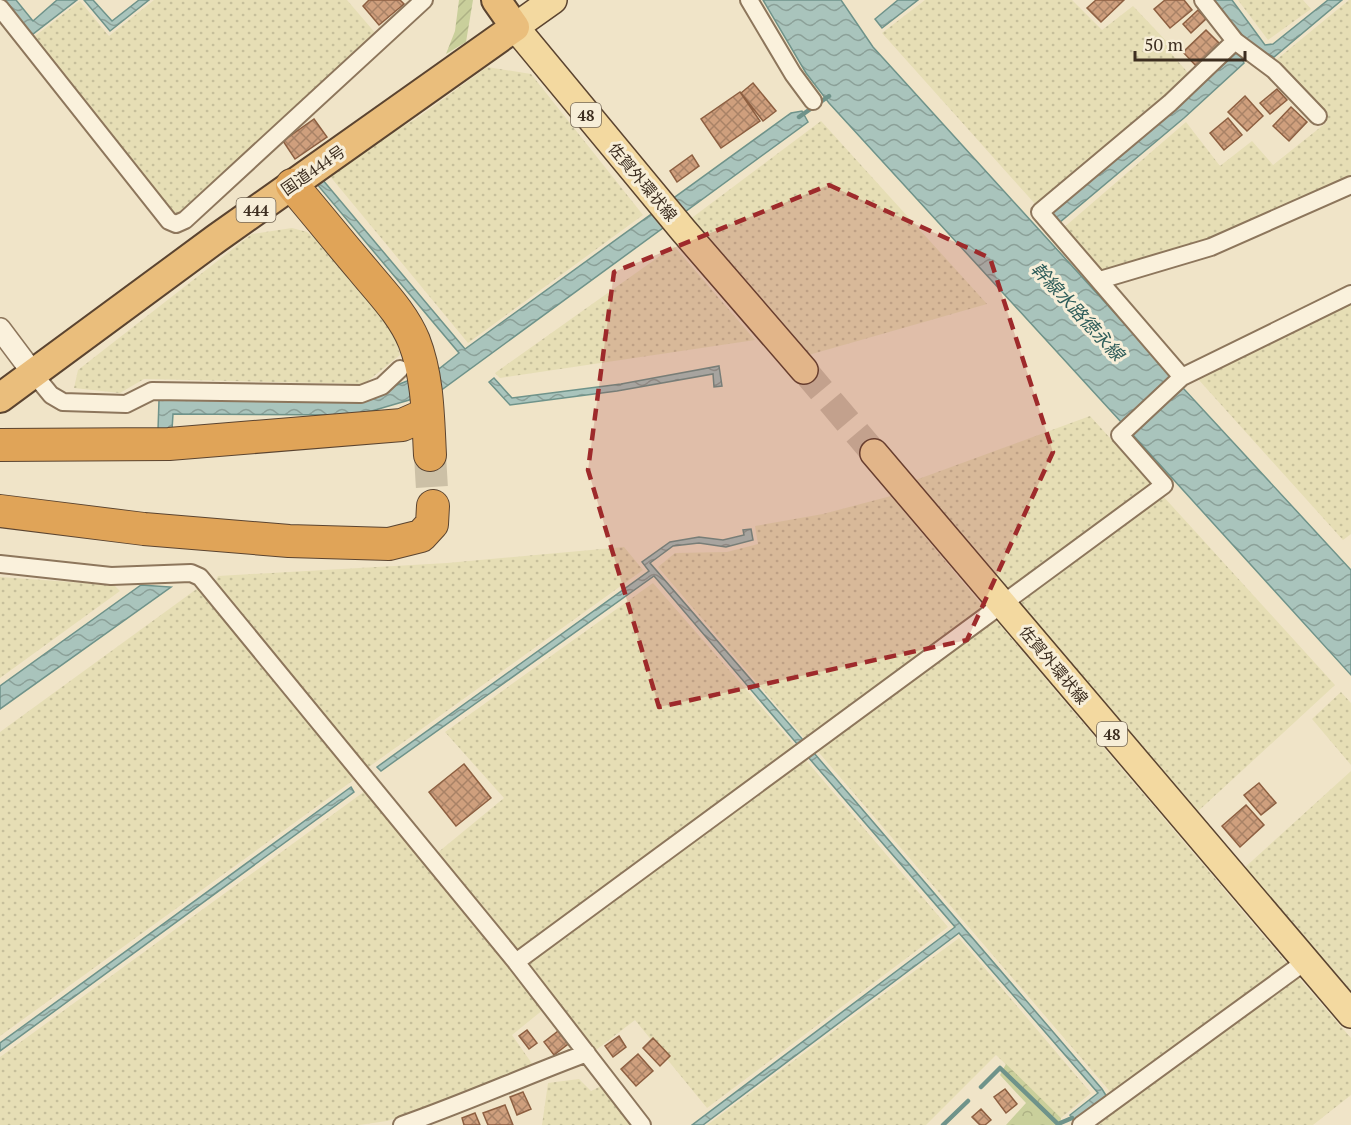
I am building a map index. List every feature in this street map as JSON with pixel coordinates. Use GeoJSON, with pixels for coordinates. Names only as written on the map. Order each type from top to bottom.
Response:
{"type":"FeatureCollection","features":[{"type":"Feature","properties":{"kind":"highway"},"geometry":{"type":"LineString","coordinates":[[496,0],[515,27]]}},
{"type":"Feature","properties":{"kind":"highway","name":"国道444号"},"geometry":{"type":"LineString","coordinates":[[0,398],[292,185],[515,27]]}},
{"type":"Feature","properties":{"kind":"highway"},"geometry":{"type":"LineString","coordinates":[[292,185],[401,318],[413,339],[420,360],[428,414],[430,454]]}},
{"type":"Feature","properties":{"kind":"highway"},"geometry":{"type":"LineString","coordinates":[[0,445],[169,444],[402,425],[428,414]]}},
{"type":"Feature","properties":{"kind":"highway"},"geometry":{"type":"LineString","coordinates":[[0,511],[144,529],[289,541],[389,544],[421,536],[432,524],[433,506]]}},
{"type":"Feature","properties":{"kind":"main road"},"geometry":{"type":"LineString","coordinates":[[515,27],[553,0]]}},
{"type":"Feature","properties":{"kind":"main road","name":"佐賀外環状線"},"geometry":{"type":"LineString","coordinates":[[515,27],[683,230],[804,370]]}},
{"type":"Feature","properties":{"kind":"main road","name":"佐賀外環状線"},"geometry":{"type":"LineString","coordinates":[[874,453],[1351,1014]]}},
{"type":"Feature","properties":{"kind":"street"},"geometry":{"type":"LineString","coordinates":[[0,8],[169,221],[176,224],[184,220],[424,0]]}},
{"type":"Feature","properties":{"kind":"street"},"geometry":{"type":"LineString","coordinates":[[749,0],[793,74],[813,101]]}},
{"type":"Feature","properties":{"kind":"street"},"geometry":{"type":"LineString","coordinates":[[1203,0],[1235,41],[1274,70],[1318,116]]}},
{"type":"Feature","properties":{"kind":"street"},"geometry":{"type":"LineString","coordinates":[[1182,377],[1040,212],[1170,103],[1235,41]]}},
{"type":"Feature","properties":{"kind":"street"},"geometry":{"type":"LineString","coordinates":[[1100,280],[1211,247],[1351,185]]}},
{"type":"Feature","properties":{"kind":"street"},"geometry":{"type":"LineString","coordinates":[[516,962],[1164,485],[1120,435],[1182,377],[1351,294]]}},
{"type":"Feature","properties":{"kind":"street"},"geometry":{"type":"LineString","coordinates":[[0,329],[51,395],[63,402],[126,404],[152,391],[361,394],[382,386],[400,369]]}},
{"type":"Feature","properties":{"kind":"street"},"geometry":{"type":"LineString","coordinates":[[0,564],[111,576],[191,573],[200,577],[516,962],[642,1125]]}},
{"type":"Feature","properties":{"kind":"street"},"geometry":{"type":"LineString","coordinates":[[1081,1125],[1306,961]]}},
{"type":"Feature","properties":{"kind":"street"},"geometry":{"type":"LineString","coordinates":[[402,1125],[455,1107],[587,1053]]}},
{"type":"Feature","properties":{"kind":"highlighted area"},"geometry":{"type":"Polygon","coordinates":[[[829,185],[990,258],[1053,452],[967,640],[659,707],[588,470],[614,272],[829,185]]]}},
{"type":"Feature","properties":{"kind":"shaded area"},"geometry":{"type":"Polygon","coordinates":[[[154,0],[347,0],[377,35],[184,212],[171,216],[30,40],[80,1],[109,36],[154,0]]]}},
{"type":"Feature","properties":{"kind":"shaded area"},"geometry":{"type":"Polygon","coordinates":[[[925,0],[1072,0],[1102,30],[1133,6],[1170,45],[1168,50],[1190,75],[1036,205],[882,33],[925,0]]]}},
{"type":"Feature","properties":{"kind":"shaded area"},"geometry":{"type":"Polygon","coordinates":[[[1238,0],[1303,0],[1311,9],[1268,40],[1238,0]]]}},
{"type":"Feature","properties":{"kind":"shaded area"},"geometry":{"type":"Polygon","coordinates":[[[1351,0],[1351,179],[1208,238],[1097,271],[1061,230],[1186,122],[1220,166],[1252,141],[1273,165],[1327,122],[1276,60],[1351,0]]]}},
{"type":"Feature","properties":{"kind":"shaded area"},"geometry":{"type":"Polygon","coordinates":[[[487,67],[531,74],[643,215],[468,343],[329,175],[364,148],[416,119],[487,67]]]}},
{"type":"Feature","properties":{"kind":"shaded area"},"geometry":{"type":"Polygon","coordinates":[[[821,121],[987,304],[805,356],[689,220],[821,121]]]}},
{"type":"Feature","properties":{"kind":"shaded area"},"geometry":{"type":"Polygon","coordinates":[[[292,228],[307,232],[317,240],[381,315],[395,337],[400,355],[364,384],[144,379],[120,393],[74,388],[78,370],[252,234],[292,228]]]}},
{"type":"Feature","properties":{"kind":"shaded area"},"geometry":{"type":"Polygon","coordinates":[[[674,246],[755,340],[500,378],[495,373],[674,246]]]}},
{"type":"Feature","properties":{"kind":"shaded area"},"geometry":{"type":"Polygon","coordinates":[[[1351,303],[1351,534],[1343,540],[1198,379],[1351,303]]]}},
{"type":"Feature","properties":{"kind":"shaded area"},"geometry":{"type":"Polygon","coordinates":[[[1090,416],[1152,484],[1007,592],[913,481],[1090,416]]]}},
{"type":"Feature","properties":{"kind":"shaded area"},"geometry":{"type":"Polygon","coordinates":[[[1162,495],[1335,685],[1195,814],[1016,603],[1162,495]]]}},
{"type":"Feature","properties":{"kind":"shaded area"},"geometry":{"type":"Polygon","coordinates":[[[891,496],[985,609],[806,740],[658,567],[675,553],[727,552],[758,544],[755,526],[823,514],[891,496]]]}},
{"type":"Feature","properties":{"kind":"shaded area"},"geometry":{"type":"Polygon","coordinates":[[[624,547],[643,570],[366,769],[214,585],[218,576],[447,563],[624,547]]]}},
{"type":"Feature","properties":{"kind":"shaded area"},"geometry":{"type":"Polygon","coordinates":[[[0,577],[114,585],[120,591],[0,678],[0,577]]]}},
{"type":"Feature","properties":{"kind":"shaded area"},"geometry":{"type":"Polygon","coordinates":[[[653,583],[798,749],[518,954],[436,854],[504,798],[445,732],[653,583]]]}},
{"type":"Feature","properties":{"kind":"shaded area"},"geometry":{"type":"Polygon","coordinates":[[[198,588],[355,779],[0,1036],[0,732],[198,588]]]}},
{"type":"Feature","properties":{"kind":"shaded area"},"geometry":{"type":"Polygon","coordinates":[[[994,618],[1289,966],[1113,1095],[815,748],[994,618]]]}},
{"type":"Feature","properties":{"kind":"shaded area"},"geometry":{"type":"Polygon","coordinates":[[[1341,692],[1351,703],[1351,765],[1312,719],[1341,692]]]}},
{"type":"Feature","properties":{"kind":"shaded area"},"geometry":{"type":"Polygon","coordinates":[[[805,759],[948,927],[707,1108],[635,1020],[596,1050],[525,962],[805,759]]]}},
{"type":"Feature","properties":{"kind":"shaded area"},"geometry":{"type":"Polygon","coordinates":[[[1351,771],[1351,997],[1242,870],[1351,771]]]}},
{"type":"Feature","properties":{"kind":"shaded area"},"geometry":{"type":"Polygon","coordinates":[[[365,791],[544,1009],[512,1035],[533,1065],[452,1100],[387,1121],[359,1125],[0,1125],[0,1057],[365,791]]]}},
{"type":"Feature","properties":{"kind":"shaded area"},"geometry":{"type":"Polygon","coordinates":[[[959,938],[1091,1093],[1061,1118],[996,1055],[926,1125],[707,1125],[959,938]]]}},
{"type":"Feature","properties":{"kind":"shaded area"},"geometry":{"type":"Polygon","coordinates":[[[1297,976],[1351,1038],[1351,1095],[1313,1125],[1097,1125],[1095,1123],[1297,976]]]}},
{"type":"Feature","properties":{"kind":"shaded area"},"geometry":{"type":"Polygon","coordinates":[[[579,1079],[591,1091],[601,1086],[619,1101],[636,1125],[542,1125],[548,1083],[579,1079]]]}},
{"type":"Feature","properties":{"kind":"green space"},"geometry":{"type":"Polygon","coordinates":[[[459,0],[473,0],[466,42],[446,54],[455,31],[459,0]]]}},
{"type":"Feature","properties":{"kind":"green space"},"geometry":{"type":"Polygon","coordinates":[[[1006,1064],[1061,1118],[1060,1125],[1006,1125],[1026,1103],[1000,1075],[1006,1064]]]}},
{"type":"Feature","properties":{"kind":"water"},"geometry":{"type":"Polygon","coordinates":[[[3,0],[16,0],[33,21],[57,0],[77,0],[33,34],[3,0]]]}},
{"type":"Feature","properties":{"kind":"water"},"geometry":{"type":"Polygon","coordinates":[[[84,0],[93,0],[112,21],[139,0],[149,0],[110,31],[84,0]]]}},
{"type":"Feature","properties":{"kind":"water","name":"幹線水路徳永線"},"geometry":{"type":"Polygon","coordinates":[[[763,0],[841,0],[873,47],[1172,376],[1159,388],[1170,399],[1183,388],[1351,570],[1351,675],[1133,435],[1145,423],[1122,423],[829,103],[806,73],[763,0]]]}},
{"type":"Feature","properties":{"kind":"water"},"geometry":{"type":"Polygon","coordinates":[[[898,0],[918,0],[882,28],[875,19],[898,0]]]}},
{"type":"Feature","properties":{"kind":"water"},"geometry":{"type":"Polygon","coordinates":[[[1211,0],[1232,0],[1265,45],[1273,44],[1328,0],[1342,0],[1274,57],[1252,46],[1211,0]]]}},
{"type":"Feature","properties":{"kind":"water"},"geometry":{"type":"Polygon","coordinates":[[[1236,53],[1244,63],[1184,118],[1060,222],[1054,219],[1051,212],[1172,111],[1236,53]]]}},
{"type":"Feature","properties":{"kind":"water"},"geometry":{"type":"Polygon","coordinates":[[[802,111],[808,122],[440,391],[358,415],[173,414],[172,430],[158,430],[159,400],[359,400],[440,368],[459,353],[316,183],[322,179],[465,349],[791,113],[802,111]]]}},
{"type":"Feature","properties":{"kind":"water"},"geometry":{"type":"Polygon","coordinates":[[[719,366],[722,386],[714,387],[713,374],[617,391],[510,405],[489,382],[494,378],[512,398],[621,384],[719,366]]]}},
{"type":"Feature","properties":{"kind":"water"},"geometry":{"type":"Polygon","coordinates":[[[751,529],[753,540],[726,547],[699,543],[673,546],[650,563],[804,741],[798,745],[654,576],[381,771],[377,767],[649,571],[642,562],[670,542],[699,537],[723,540],[744,535],[743,530],[751,529]]]}},
{"type":"Feature","properties":{"kind":"water"},"geometry":{"type":"Polygon","coordinates":[[[141,585],[171,587],[0,709],[0,686],[141,585]]]}},
{"type":"Feature","properties":{"kind":"water"},"geometry":{"type":"Polygon","coordinates":[[[814,753],[1107,1097],[1074,1120],[1070,1115],[1098,1093],[959,933],[703,1125],[692,1125],[955,927],[808,757],[814,753]]]}},
{"type":"Feature","properties":{"kind":"water"},"geometry":{"type":"Polygon","coordinates":[[[351,787],[354,792],[0,1051],[0,1043],[351,787]]]}},
{"type":"Feature","properties":{"kind":"building"},"geometry":{"type":"Polygon","coordinates":[[[369,0],[400,0],[404,4],[379,25],[363,6],[369,0]]]}},
{"type":"Feature","properties":{"kind":"building"},"geometry":{"type":"Polygon","coordinates":[[[1096,0],[1124,0],[1101,22],[1087,8],[1096,0]]]}},
{"type":"Feature","properties":{"kind":"building"},"geometry":{"type":"Polygon","coordinates":[[[1165,0],[1184,0],[1192,10],[1170,28],[1154,9],[1165,0]]]}},
{"type":"Feature","properties":{"kind":"building"},"geometry":{"type":"Polygon","coordinates":[[[1198,10],[1206,19],[1191,33],[1183,24],[1198,10]]]}},
{"type":"Feature","properties":{"kind":"building"},"geometry":{"type":"Polygon","coordinates":[[[1206,30],[1221,45],[1197,67],[1183,52],[1206,30]]]}},
{"type":"Feature","properties":{"kind":"building"},"geometry":{"type":"Polygon","coordinates":[[[753,83],[776,111],[763,121],[741,93],[753,83]]]}},
{"type":"Feature","properties":{"kind":"building"},"geometry":{"type":"Polygon","coordinates":[[[1277,89],[1287,100],[1270,114],[1260,103],[1277,89]]]}},
{"type":"Feature","properties":{"kind":"building"},"geometry":{"type":"Polygon","coordinates":[[[740,92],[760,121],[721,148],[701,119],[740,92]]]}},
{"type":"Feature","properties":{"kind":"building"},"geometry":{"type":"Polygon","coordinates":[[[1245,96],[1263,116],[1247,131],[1228,112],[1245,96]]]}},
{"type":"Feature","properties":{"kind":"building"},"geometry":{"type":"Polygon","coordinates":[[[1291,107],[1307,122],[1289,141],[1273,126],[1291,107]]]}},
{"type":"Feature","properties":{"kind":"building"},"geometry":{"type":"Polygon","coordinates":[[[1228,118],[1242,135],[1224,150],[1210,133],[1228,118]]]}},
{"type":"Feature","properties":{"kind":"building"},"geometry":{"type":"Polygon","coordinates":[[[314,119],[327,137],[295,159],[283,141],[314,119]]]}},
{"type":"Feature","properties":{"kind":"building"},"geometry":{"type":"Polygon","coordinates":[[[692,155],[699,166],[677,182],[670,171],[692,155]]]}},
{"type":"Feature","properties":{"kind":"building"},"geometry":{"type":"Polygon","coordinates":[[[464,764],[491,798],[456,826],[429,792],[464,764]]]}},
{"type":"Feature","properties":{"kind":"building"},"geometry":{"type":"Polygon","coordinates":[[[1259,783],[1276,803],[1261,815],[1244,795],[1259,783]]]}},
{"type":"Feature","properties":{"kind":"building"},"geometry":{"type":"Polygon","coordinates":[[[1246,805],[1264,825],[1240,847],[1222,826],[1246,805]]]}},
{"type":"Feature","properties":{"kind":"building"},"geometry":{"type":"Polygon","coordinates":[[[562,1028],[572,1041],[554,1055],[544,1042],[562,1028]]]}},
{"type":"Feature","properties":{"kind":"building"},"geometry":{"type":"Polygon","coordinates":[[[527,1030],[537,1043],[529,1049],[519,1036],[527,1030]]]}},
{"type":"Feature","properties":{"kind":"building"},"geometry":{"type":"Polygon","coordinates":[[[619,1036],[626,1047],[613,1057],[605,1046],[619,1036]]]}},
{"type":"Feature","properties":{"kind":"building"},"geometry":{"type":"Polygon","coordinates":[[[653,1038],[670,1056],[660,1066],[643,1048],[653,1038]]]}},
{"type":"Feature","properties":{"kind":"building"},"geometry":{"type":"Polygon","coordinates":[[[638,1054],[653,1071],[636,1086],[621,1069],[638,1054]]]}},
{"type":"Feature","properties":{"kind":"building"},"geometry":{"type":"Polygon","coordinates":[[[1005,1089],[1017,1104],[1006,1113],[994,1097],[1005,1089]]]}},
{"type":"Feature","properties":{"kind":"building"},"geometry":{"type":"Polygon","coordinates":[[[523,1092],[531,1109],[517,1115],[510,1097],[523,1092]]]}},
{"type":"Feature","properties":{"kind":"building"},"geometry":{"type":"Polygon","coordinates":[[[505,1105],[513,1125],[488,1125],[483,1113],[505,1105]]]}},
{"type":"Feature","properties":{"kind":"building"},"geometry":{"type":"Polygon","coordinates":[[[981,1109],[991,1120],[985,1125],[980,1125],[972,1117],[981,1109]]]}},
{"type":"Feature","properties":{"kind":"building"},"geometry":{"type":"Polygon","coordinates":[[[475,1113],[480,1125],[464,1125],[462,1118],[475,1113]]]}},
{"type":"Feature","properties":{"kind":"waterway"},"geometry":{"type":"LineString","coordinates":[[799,117],[829,96]]}},
{"type":"Feature","properties":{"kind":"waterway"},"geometry":{"type":"LineString","coordinates":[[981,1087],[1000,1068],[1058,1124],[1072,1118]]}},
{"type":"Feature","properties":{"kind":"waterway"},"geometry":{"type":"LineString","coordinates":[[943,1125],[968,1101]]}},
{"type":"Feature","properties":{"kind":"tunnel"},"geometry":{"type":"LineString","coordinates":[[804,370],[874,453]]}},
{"type":"Feature","properties":{"kind":"tunnel"},"geometry":{"type":"LineString","coordinates":[[430,455],[433,506]]}}]}
